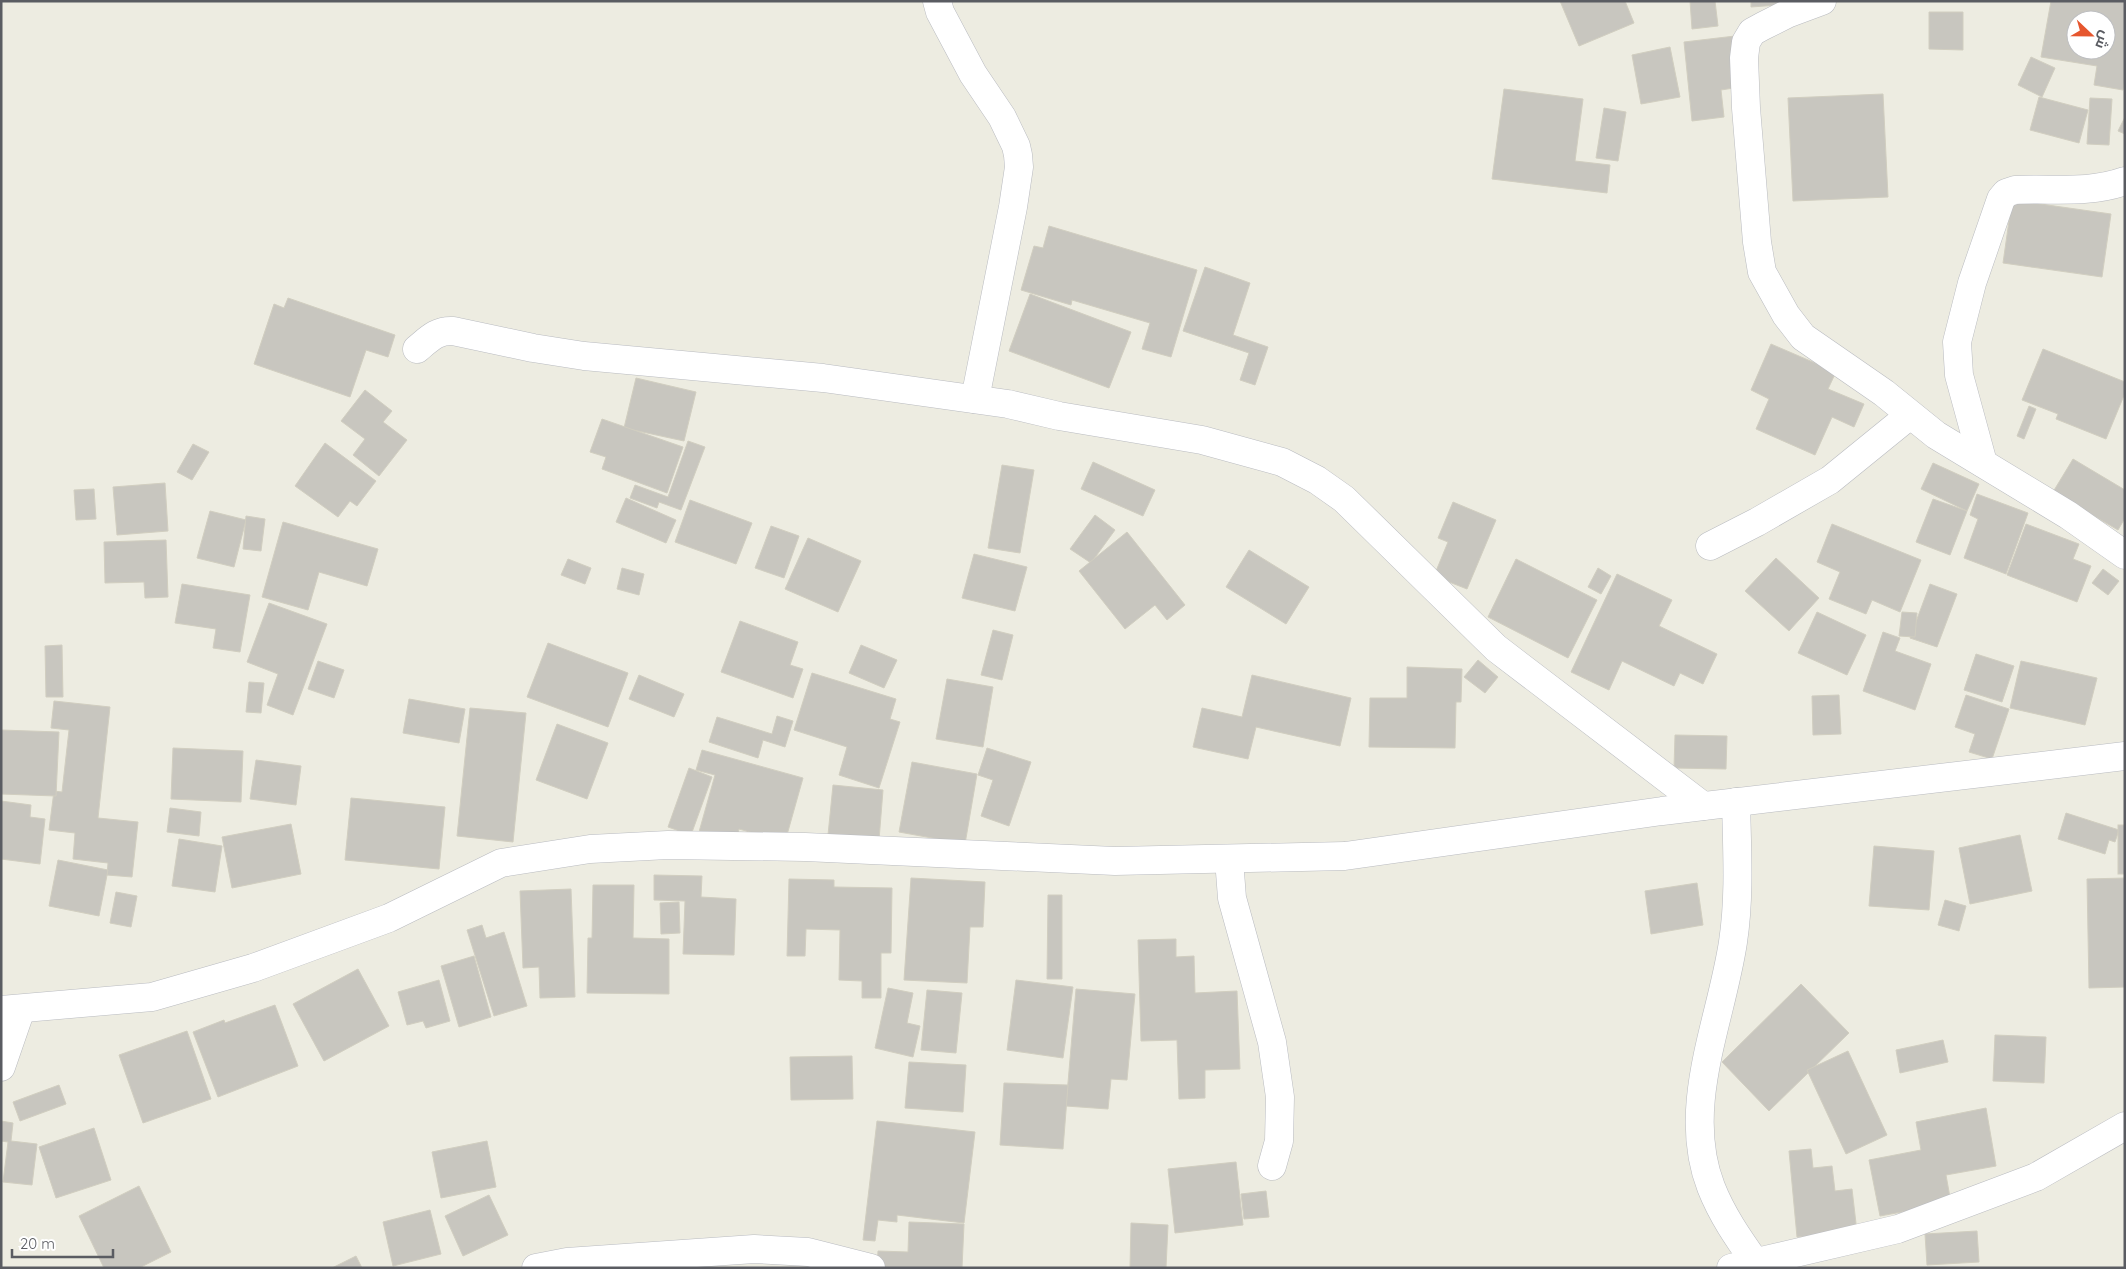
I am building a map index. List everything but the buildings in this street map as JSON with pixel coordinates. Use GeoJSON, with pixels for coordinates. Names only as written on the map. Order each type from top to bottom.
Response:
{"type":"FeatureCollection","features":[{"type":"Feature","properties":{"kind":"street"},"geometry":{"type":"LineString","coordinates":[[937,1],[940,12],[973,74],[1002,117],[1016,146],[1018,155],[1019,167],[1013,207],[974,399]]}},
{"type":"Feature","properties":{"kind":"street"},"geometry":{"type":"LineString","coordinates":[[1822,1],[1787,14],[1763,26],[1752,32],[1746,42],[1744,58],[1746,108],[1757,242],[1762,272],[1786,315],[1803,337],[1884,392],[1936,435],[2068,515],[2125,555]]}},
{"type":"Feature","properties":{"kind":"street"},"geometry":{"type":"LineString","coordinates":[[1982,463],[1959,374],[1957,342],[1972,283],[2001,199],[2006,193],[2015,190],[2079,191],[2109,187],[2125,181]]}},
{"type":"Feature","properties":{"kind":"street"},"geometry":{"type":"LineString","coordinates":[[417,349],[433,335],[444,331],[453,331],[584,356],[823,378],[1008,404],[1059,416],[1202,440],[1282,462],[1317,480],[1344,499],[1496,648],[1702,806]]}},
{"type":"Feature","properties":{"kind":"street"},"geometry":{"type":"LineString","coordinates":[[1710,546],[1757,522],[1830,480],[1910,415]]}},
{"type":"Feature","properties":{"kind":"street"},"geometry":{"type":"LineString","coordinates":[[1,1067],[11,1010],[152,997],[252,968],[389,918],[502,863],[590,849],[668,845],[805,846],[1116,861],[1345,856],[1702,806],[1992,774],[2125,756]]}},
{"type":"Feature","properties":{"kind":"street"},"geometry":{"type":"LineString","coordinates":[[1736,802],[1738,896],[1733,943],[1702,1083],[1700,1119],[1703,1158],[1711,1187],[1730,1227],[1743,1265],[1898,1229],[2036,1177],[2125,1126]]}},
{"type":"Feature","properties":{"kind":"street"},"geometry":{"type":"LineString","coordinates":[[1229,859],[1232,898],[1272,1042],[1280,1097],[1279,1141],[1272,1166]]}},
{"type":"Feature","properties":{"kind":"street"},"geometry":{"type":"LineString","coordinates":[[536,1268],[567,1262],[754,1249],[808,1252],[871,1268]]}}]}
